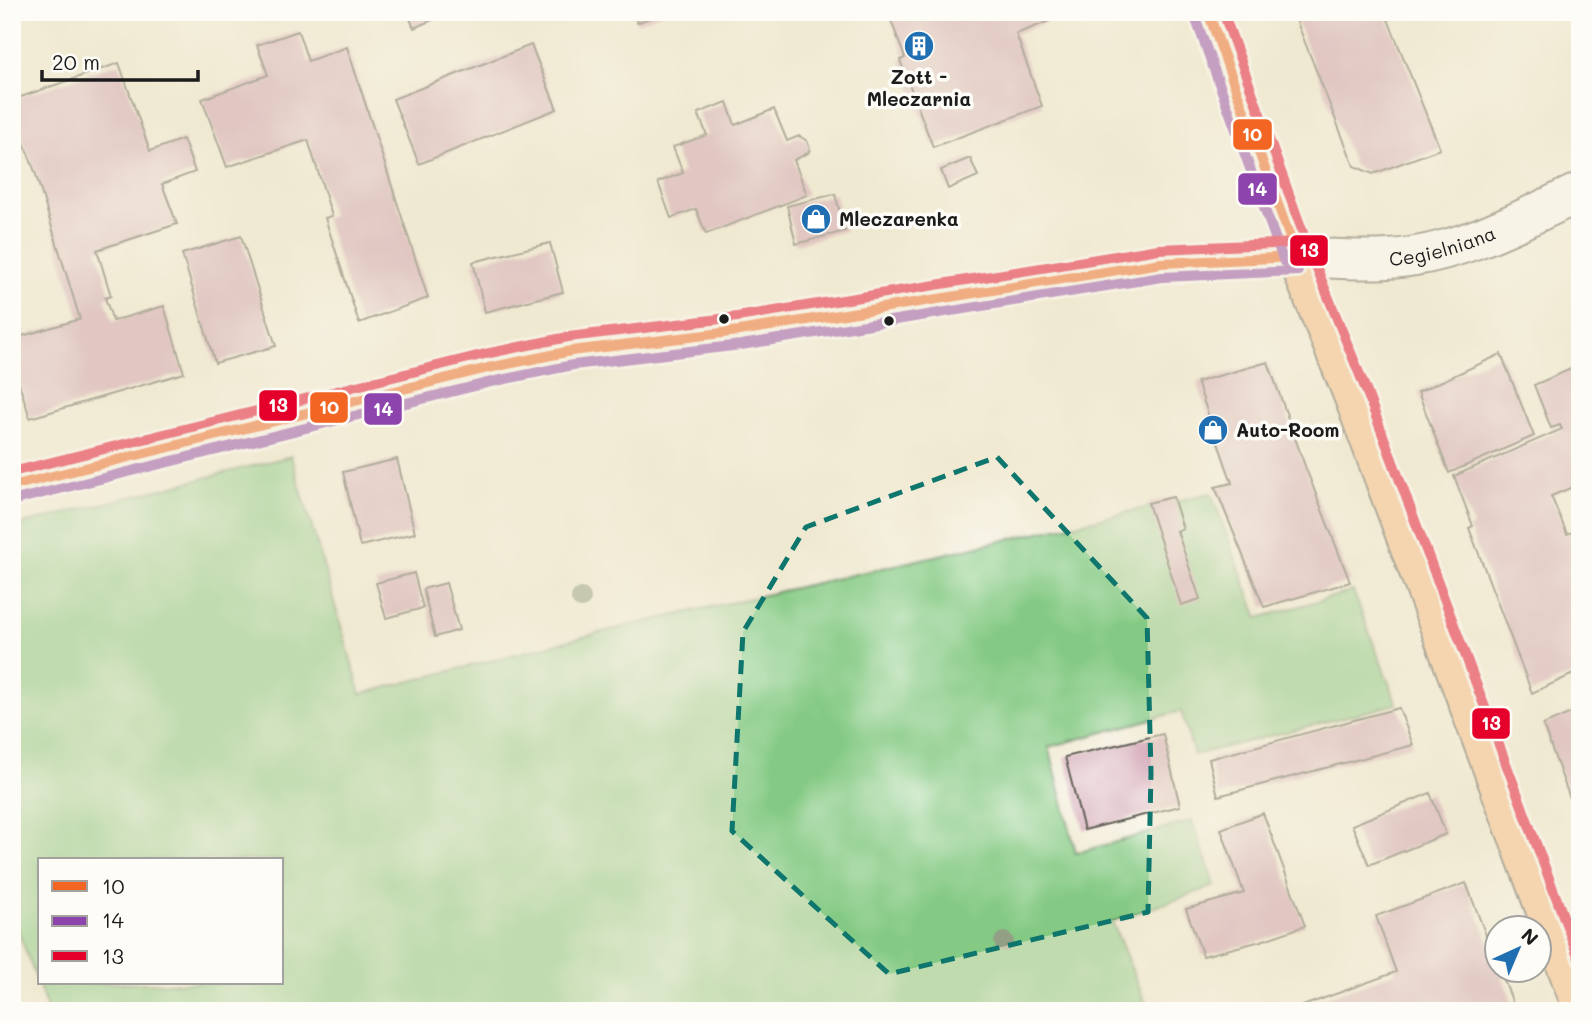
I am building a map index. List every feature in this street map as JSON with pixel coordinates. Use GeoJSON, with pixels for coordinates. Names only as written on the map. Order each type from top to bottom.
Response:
{"type":"FeatureCollection","features":[{"type":"Feature","properties":{"kind":"main road"},"geometry":{"type":"LineString","coordinates":[[1208,12],[1297,257],[1353,395],[1580,1002]]}},
{"type":"Feature","properties":{"kind":"main road"},"geometry":{"type":"LineString","coordinates":[[12,486],[488,368],[571,351],[739,331],[1161,263],[1297,257]]}},
{"type":"Feature","properties":{"kind":"street","name":"Cegielniana"},"geometry":{"type":"LineString","coordinates":[[1297,257],[1388,259],[1435,252],[1478,237],[1580,192]]}},
{"type":"Feature","properties":{"kind":"highlighted area"},"geometry":{"type":"Polygon","coordinates":[[[997,457],[1147,618],[1151,773],[1148,912],[889,974],[732,831],[743,632],[806,527],[997,457]]]}},
{"type":"Feature","properties":{"kind":"green space"},"geometry":{"type":"Polygon","coordinates":[[[291,456],[361,694],[606,631],[1211,493],[1258,618],[1353,591],[1397,704],[1194,755],[1181,711],[1049,747],[1076,853],[1192,821],[1215,886],[1112,922],[1149,1011],[48,1011],[12,914],[12,527],[291,456]]]}},
{"type":"Feature","properties":{"kind":"building"},"geometry":{"type":"Polygon","coordinates":[[[407,12],[450,12],[414,28],[407,12]]]}},
{"type":"Feature","properties":{"kind":"building"},"geometry":{"type":"Polygon","coordinates":[[[633,12],[664,12],[637,23],[633,12]]]}},
{"type":"Feature","properties":{"kind":"building"},"geometry":{"type":"Polygon","coordinates":[[[888,12],[1072,12],[1016,34],[1042,106],[933,147],[900,60],[905,58],[888,12]]]}},
{"type":"Feature","properties":{"kind":"building"},"geometry":{"type":"Polygon","coordinates":[[[1293,12],[1385,12],[1440,149],[1373,174],[1354,166],[1293,12]]]}},
{"type":"Feature","properties":{"kind":"building"},"geometry":{"type":"Polygon","coordinates":[[[298,31],[308,61],[347,47],[428,298],[359,323],[325,218],[332,216],[308,140],[227,167],[202,99],[268,75],[257,45],[298,31]]]}},
{"type":"Feature","properties":{"kind":"building"},"geometry":{"type":"Polygon","coordinates":[[[531,45],[557,109],[419,164],[393,99],[531,45]]]}},
{"type":"Feature","properties":{"kind":"building"},"geometry":{"type":"Polygon","coordinates":[[[119,63],[150,151],[183,139],[195,172],[162,184],[177,224],[97,250],[111,296],[105,298],[113,321],[164,306],[184,373],[30,418],[12,361],[12,339],[80,319],[35,172],[12,110],[12,100],[119,63]]]}},
{"type":"Feature","properties":{"kind":"building"},"geometry":{"type":"Polygon","coordinates":[[[727,102],[735,125],[774,109],[787,141],[799,136],[807,141],[810,149],[808,153],[794,160],[807,195],[706,234],[696,209],[671,218],[658,182],[683,173],[673,147],[707,135],[698,113],[727,102]]]}},
{"type":"Feature","properties":{"kind":"building"},"geometry":{"type":"Polygon","coordinates":[[[970,158],[978,176],[948,189],[941,170],[970,158]]]}},
{"type":"Feature","properties":{"kind":"building","name":"Mleczarenka"},"geometry":{"type":"Polygon","coordinates":[[[835,194],[845,231],[796,244],[787,206],[835,194]]]}},
{"type":"Feature","properties":{"kind":"building"},"geometry":{"type":"Polygon","coordinates":[[[241,236],[276,346],[215,363],[182,254],[241,236]]]}},
{"type":"Feature","properties":{"kind":"building"},"geometry":{"type":"Polygon","coordinates":[[[550,243],[563,292],[485,312],[473,262],[550,243]]]}},
{"type":"Feature","properties":{"kind":"building"},"geometry":{"type":"Polygon","coordinates":[[[1501,354],[1534,436],[1449,473],[1418,392],[1501,354]]]}},
{"type":"Feature","properties":{"kind":"building"},"geometry":{"type":"Polygon","coordinates":[[[1268,362],[1350,582],[1264,607],[1215,487],[1232,483],[1197,382],[1268,362]]]}},
{"type":"Feature","properties":{"kind":"building"},"geometry":{"type":"Polygon","coordinates":[[[1580,365],[1580,484],[1551,496],[1567,534],[1575,531],[1580,542],[1580,562],[1576,563],[1580,572],[1580,671],[1532,693],[1469,528],[1473,526],[1454,476],[1562,429],[1560,425],[1551,428],[1534,385],[1580,365]]]}},
{"type":"Feature","properties":{"kind":"building"},"geometry":{"type":"Polygon","coordinates":[[[397,459],[415,533],[360,546],[343,472],[397,459]]]}},
{"type":"Feature","properties":{"kind":"building"},"geometry":{"type":"Polygon","coordinates":[[[1173,497],[1183,529],[1177,531],[1200,599],[1181,605],[1148,503],[1173,497]]]}},
{"type":"Feature","properties":{"kind":"building"},"geometry":{"type":"Polygon","coordinates":[[[414,573],[423,608],[386,618],[376,583],[414,573]]]}},
{"type":"Feature","properties":{"kind":"building"},"geometry":{"type":"Polygon","coordinates":[[[446,583],[459,630],[435,637],[423,589],[446,583]]]}},
{"type":"Feature","properties":{"kind":"building"},"geometry":{"type":"Polygon","coordinates":[[[1399,708],[1413,745],[1218,796],[1209,759],[1399,708]]]}},
{"type":"Feature","properties":{"kind":"building"},"geometry":{"type":"Polygon","coordinates":[[[1580,709],[1580,823],[1579,823],[1543,725],[1580,709]]]}},
{"type":"Feature","properties":{"kind":"building"},"geometry":{"type":"Polygon","coordinates":[[[1163,734],[1180,806],[1084,830],[1065,757],[1163,734]]]}},
{"type":"Feature","properties":{"kind":"building"},"geometry":{"type":"Polygon","coordinates":[[[1430,793],[1446,834],[1369,865],[1352,825],[1430,793]]]}},
{"type":"Feature","properties":{"kind":"building"},"geometry":{"type":"Polygon","coordinates":[[[1263,813],[1305,926],[1203,956],[1186,909],[1244,893],[1221,829],[1263,813]]]}},
{"type":"Feature","properties":{"kind":"building"},"geometry":{"type":"Polygon","coordinates":[[[1466,883],[1484,930],[1484,984],[1505,984],[1516,1011],[1289,1011],[1396,972],[1376,916],[1466,883]]]}},
{"type":"Feature","properties":{"kind":"transit line","name":"10"},"geometry":{"type":"LineString","coordinates":[[1208,12],[1297,257]]}},
{"type":"Feature","properties":{"kind":"transit line","name":"13"},"geometry":{"type":"LineString","coordinates":[[1223,12],[1310,252],[1366,390],[1580,961]]}},
{"type":"Feature","properties":{"kind":"transit line","name":"14"},"geometry":{"type":"LineString","coordinates":[[1195,17],[1284,262]]}},
{"type":"Feature","properties":{"kind":"transit line","name":"13"},"geometry":{"type":"LineString","coordinates":[[12,472],[485,354],[568,337],[737,317],[1159,249],[1296,243]]}},
{"type":"Feature","properties":{"kind":"transit line","name":"10"},"geometry":{"type":"LineString","coordinates":[[12,486],[488,368],[571,351],[739,331],[1161,263],[1297,257]]}},
{"type":"Feature","properties":{"kind":"transit line","name":"14"},"geometry":{"type":"LineString","coordinates":[[15,500],[491,382],[573,365],[741,345],[1162,277],[1298,271]]}},
{"type":"Feature","properties":{"kind":"place","name":"Zott - Mleczarnia"},"geometry":{"type":"Point","coordinates":[919,46]}},
{"type":"Feature","properties":{"kind":"place","name":"Mleczarenka"},"geometry":{"type":"Point","coordinates":[816,219]}},
{"type":"Feature","properties":{"kind":"place","name":"Auto-Room"},"geometry":{"type":"Point","coordinates":[1213,430]}}]}
